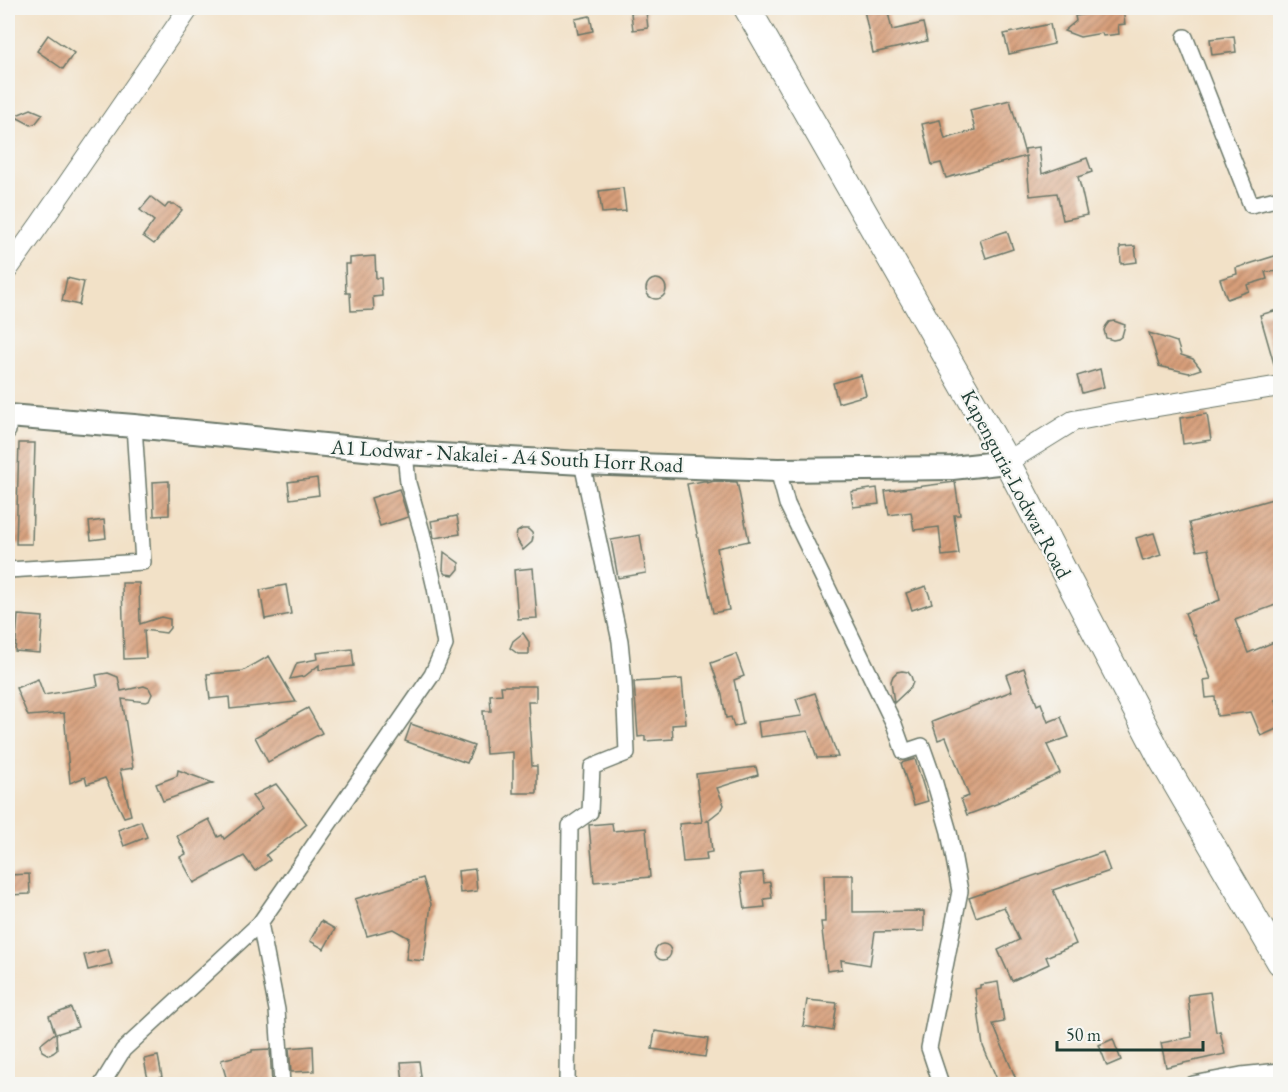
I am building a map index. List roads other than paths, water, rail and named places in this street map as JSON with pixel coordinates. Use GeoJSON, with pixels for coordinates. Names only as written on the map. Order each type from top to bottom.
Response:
{"type":"FeatureCollection","features":[{"type":"Feature","properties":{"kind":"highway","name":"Kapenguria-Lodwar Road"},"geometry":{"type":"LineString","coordinates":[[747,8],[1007,462],[1161,758],[1281,962]]}},
{"type":"Feature","properties":{"kind":"main road","name":"A1 Lodwar - Nakalei - A4 South Horr Road"},"geometry":{"type":"LineString","coordinates":[[8,416],[405,453],[582,463],[778,470],[952,468],[1007,462]]}},
{"type":"Feature","properties":{"kind":"street"},"geometry":{"type":"LineString","coordinates":[[8,269],[189,8]]}},
{"type":"Feature","properties":{"kind":"street"},"geometry":{"type":"LineString","coordinates":[[1185,37],[1251,205],[1281,198]]}},
{"type":"Feature","properties":{"kind":"street"},"geometry":{"type":"LineString","coordinates":[[1007,462],[1073,421],[1281,386]]}},
{"type":"Feature","properties":{"kind":"street"},"geometry":{"type":"LineString","coordinates":[[8,416],[8,432]]}},
{"type":"Feature","properties":{"kind":"street"},"geometry":{"type":"LineString","coordinates":[[8,570],[143,562],[134,426]]}},
{"type":"Feature","properties":{"kind":"street"},"geometry":{"type":"LineString","coordinates":[[102,1084],[123,1050],[260,923],[432,675],[445,645],[422,532],[408,483],[405,453]]}},
{"type":"Feature","properties":{"kind":"street"},"geometry":{"type":"LineString","coordinates":[[567,1084],[570,826],[590,812],[592,767],[627,753],[620,641],[582,463]]}},
{"type":"Feature","properties":{"kind":"street"},"geometry":{"type":"LineString","coordinates":[[778,470],[787,504],[894,724],[904,752],[922,747],[949,832],[960,891],[929,1048],[941,1084]]}},
{"type":"Feature","properties":{"kind":"street"},"geometry":{"type":"LineString","coordinates":[[260,923],[277,1010],[282,1084]]}},
{"type":"Feature","properties":{"kind":"street"},"geometry":{"type":"LineString","coordinates":[[1193,1084],[1241,1075],[1281,1071]]}}]}
